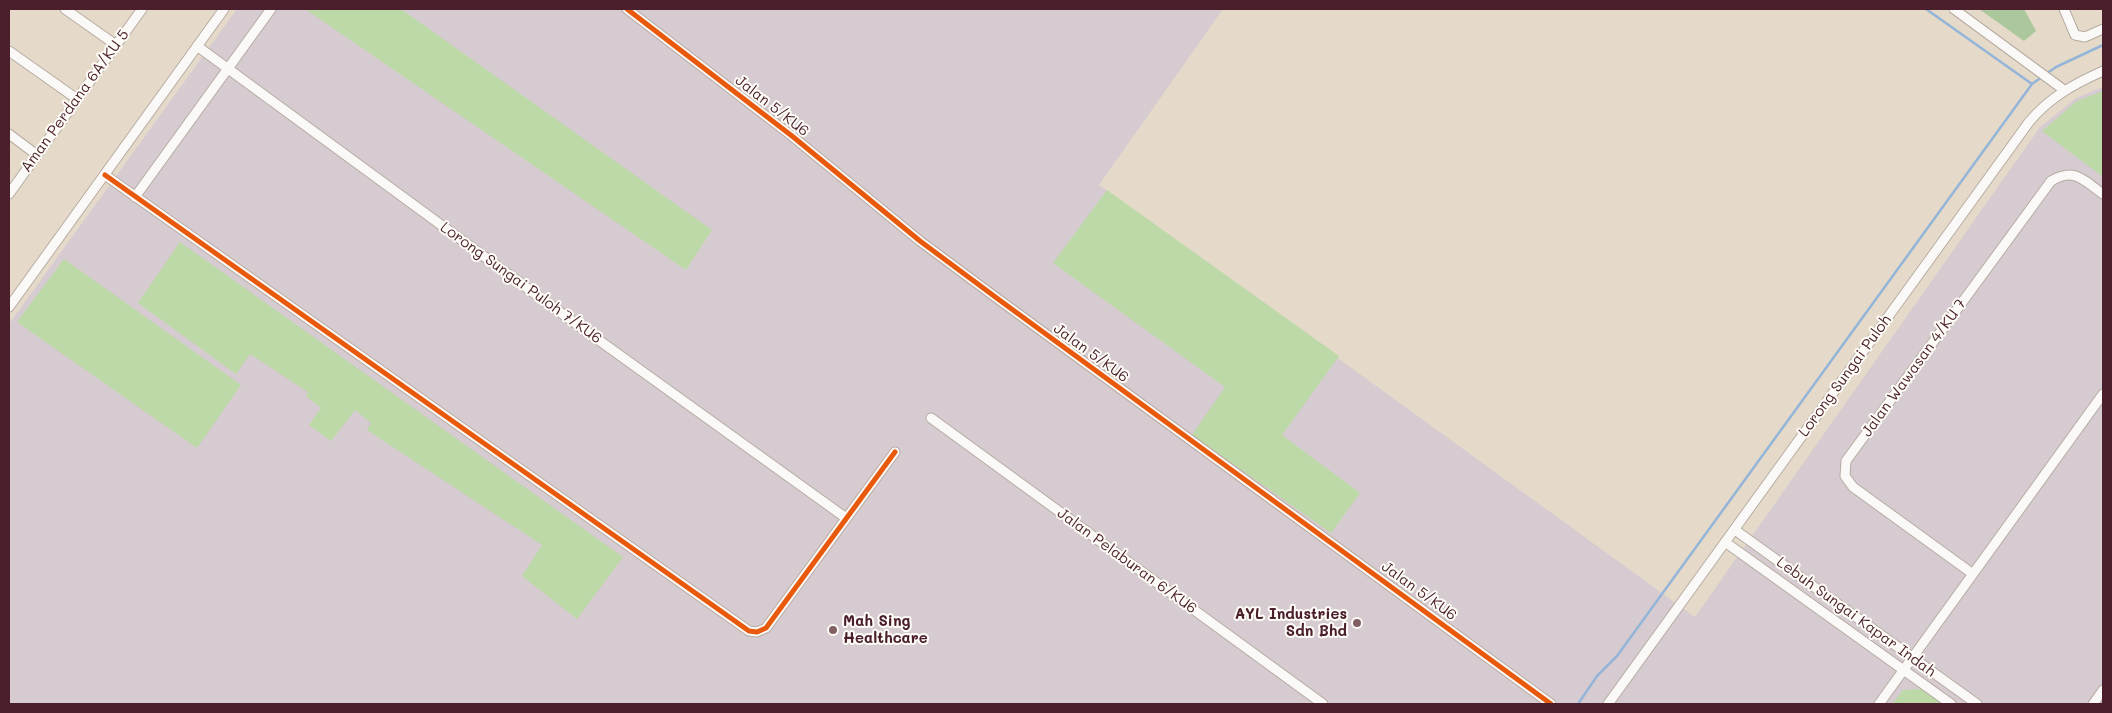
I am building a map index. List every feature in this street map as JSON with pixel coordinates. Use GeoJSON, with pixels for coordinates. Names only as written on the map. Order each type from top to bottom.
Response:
{"type":"FeatureCollection","features":[{"type":"Feature","properties":{"kind":"street"},"geometry":{"type":"LineString","coordinates":[[65,9],[116,45]]}},
{"type":"Feature","properties":{"kind":"street","name":"Aman Perdana 6A/KU 5"},"geometry":{"type":"LineString","coordinates":[[9,194],[142,9]]}},
{"type":"Feature","properties":{"kind":"street"},"geometry":{"type":"LineString","coordinates":[[9,308],[224,9]]}},
{"type":"Feature","properties":{"kind":"street"},"geometry":{"type":"LineString","coordinates":[[135,196],[271,9]]}},
{"type":"Feature","properties":{"kind":"street","name":"Jalan 5/KU6"},"geometry":{"type":"LineString","coordinates":[[627,9],[792,136],[920,241],[1552,704]]}},
{"type":"Feature","properties":{"kind":"street"},"geometry":{"type":"LineString","coordinates":[[1954,9],[2064,90]]}},
{"type":"Feature","properties":{"kind":"street"},"geometry":{"type":"LineString","coordinates":[[2064,9],[2075,35],[2085,37],[2103,29]]}},
{"type":"Feature","properties":{"kind":"street","name":"Lorong Sungai Puloh 7/KU6"},"geometry":{"type":"LineString","coordinates":[[197,46],[568,318],[846,518]]}},
{"type":"Feature","properties":{"kind":"street"},"geometry":{"type":"LineString","coordinates":[[9,51],[77,99]]}},
{"type":"Feature","properties":{"kind":"street","name":"Lorong Sungai Puloh"},"geometry":{"type":"LineString","coordinates":[[1608,704],[2024,129],[2040,110],[2064,90],[2103,71]]}},
{"type":"Feature","properties":{"kind":"street"},"geometry":{"type":"LineString","coordinates":[[9,134],[37,155]]}},
{"type":"Feature","properties":{"kind":"street","name":"Jalan Wawasan 4/KU 7"},"geometry":{"type":"LineString","coordinates":[[1973,574],[1853,487],[1845,476],[1846,461],[2051,181],[2063,174],[2075,174],[2103,194]]}},
{"type":"Feature","properties":{"kind":"street"},"geometry":{"type":"LineString","coordinates":[[105,175],[749,631],[757,632],[766,628],[895,452]]}},
{"type":"Feature","properties":{"kind":"street"},"geometry":{"type":"LineString","coordinates":[[1879,704],[2103,394]]}},
{"type":"Feature","properties":{"kind":"street","name":"Jalan Pelaburan 6/KU6"},"geometry":{"type":"LineString","coordinates":[[931,418],[1323,704]]}},
{"type":"Feature","properties":{"kind":"street","name":"Lebuh Sungai Kapar Indah"},"geometry":{"type":"LineString","coordinates":[[1734,530],[1977,704]]}},
{"type":"Feature","properties":{"kind":"street","name":"Lebuh Sungai Kapar Indah"},"geometry":{"type":"LineString","coordinates":[[1725,542],[1951,704]]}},
{"type":"Feature","properties":{"kind":"street"},"geometry":{"type":"LineString","coordinates":[[2093,704],[2103,690]]}},
{"type":"Feature","properties":{"kind":"shaded area"},"geometry":{"type":"Polygon","coordinates":[[[237,9],[1223,9],[1099,185],[1695,617],[2040,127],[2076,98],[2103,87],[2103,704],[9,704],[9,324],[237,9]]]}},
{"type":"Feature","properties":{"kind":"green space"},"geometry":{"type":"Polygon","coordinates":[[[305,9],[401,9],[712,230],[686,270],[305,9]]]}},
{"type":"Feature","properties":{"kind":"green space"},"geometry":{"type":"Polygon","coordinates":[[[1979,9],[2024,9],[2036,31],[2024,41],[1979,9]]]}},
{"type":"Feature","properties":{"kind":"green space"},"geometry":{"type":"Polygon","coordinates":[[[2103,91],[2103,177],[2042,131],[2077,101],[2103,91]]]}},
{"type":"Feature","properties":{"kind":"green space"},"geometry":{"type":"Polygon","coordinates":[[[1107,190],[1339,356],[1282,435],[1360,493],[1331,533],[1192,435],[1225,387],[1053,263],[1107,190]]]}},
{"type":"Feature","properties":{"kind":"green space"},"geometry":{"type":"Polygon","coordinates":[[[180,242],[623,557],[577,619],[522,576],[542,545],[367,430],[371,423],[355,410],[331,441],[309,425],[321,408],[306,396],[308,392],[250,354],[236,374],[138,303],[180,242]]]}},
{"type":"Feature","properties":{"kind":"green space"},"geometry":{"type":"Polygon","coordinates":[[[64,259],[241,385],[197,448],[17,322],[64,259]]]}},
{"type":"Feature","properties":{"kind":"green space"},"geometry":{"type":"Polygon","coordinates":[[[1921,689],[1942,704],[1892,704],[1903,690],[1921,689]]]}},
{"type":"Feature","properties":{"kind":"waterway"},"geometry":{"type":"LineString","coordinates":[[1926,9],[2032,84],[2056,67],[2103,45]]}},
{"type":"Feature","properties":{"kind":"waterway"},"geometry":{"type":"LineString","coordinates":[[1578,704],[1597,676],[1617,656],[2032,84]]}},
{"type":"Feature","properties":{"kind":"cycle path"},"geometry":{"type":"LineString","coordinates":[[627,9],[792,136],[920,241],[1551,704]]}},
{"type":"Feature","properties":{"kind":"cycle path"},"geometry":{"type":"LineString","coordinates":[[105,175],[749,631],[757,632],[766,628],[895,452]]}},
{"type":"Feature","properties":{"kind":"place","name":"AYL Industries Sdn Bhd"},"geometry":{"type":"Point","coordinates":[1357,623]}},
{"type":"Feature","properties":{"kind":"place","name":"Mah Sing Healthcare"},"geometry":{"type":"Point","coordinates":[833,630]}}]}
